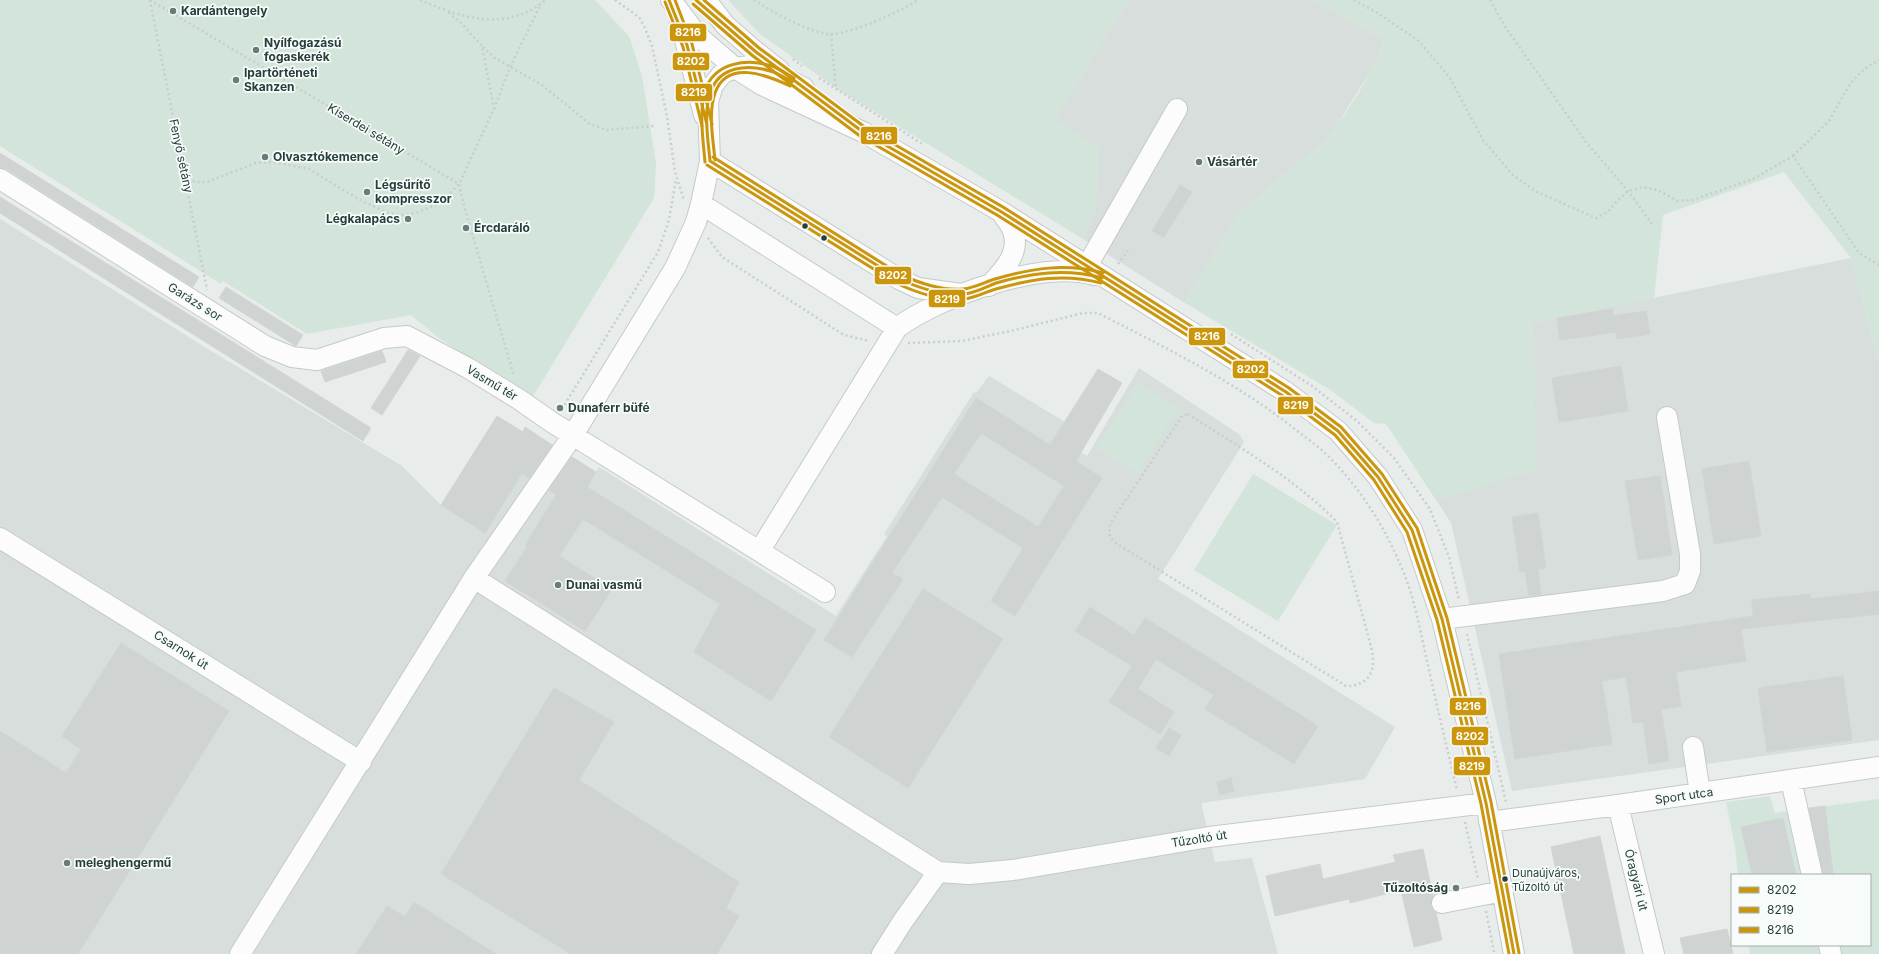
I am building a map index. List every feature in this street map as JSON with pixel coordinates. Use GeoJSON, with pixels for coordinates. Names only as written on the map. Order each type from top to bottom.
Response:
{"type":"FeatureCollection","features":[{"type":"Feature","properties":{"kind":"street"},"geometry":{"type":"LineString","coordinates":[[670,0],[696,35],[735,68],[769,88],[863,132],[1000,211],[1091,258],[1111,281]]}},
{"type":"Feature","properties":{"kind":"street"},"geometry":{"type":"LineString","coordinates":[[670,0],[679,18],[686,40],[708,128]]}},
{"type":"Feature","properties":{"kind":"street"},"geometry":{"type":"LineString","coordinates":[[696,0],[756,52],[810,82],[863,132]]}},
{"type":"Feature","properties":{"kind":"street"},"geometry":{"type":"LineString","coordinates":[[706,0],[725,25]]}},
{"type":"Feature","properties":{"kind":"street"},"geometry":{"type":"LineString","coordinates":[[240,954],[361,762],[474,578],[573,435],[675,268],[699,213],[710,161],[708,102],[713,85],[723,73],[735,68],[750,66],[810,82]]}},
{"type":"Feature","properties":{"kind":"street"},"geometry":{"type":"LineString","coordinates":[[1091,258],[1177,109]]}},
{"type":"Feature","properties":{"kind":"street"},"geometry":{"type":"LineString","coordinates":[[710,161],[900,279],[918,288],[965,294]]}},
{"type":"Feature","properties":{"kind":"street","name":"Garázs sor"},"geometry":{"type":"LineString","coordinates":[[0,179],[265,346],[292,357],[317,360],[384,338],[407,336]]}},
{"type":"Feature","properties":{"kind":"street"},"geometry":{"type":"LineString","coordinates":[[990,286],[1005,268],[1013,254],[1015,244],[1013,231],[1000,211]]}},
{"type":"Feature","properties":{"kind":"street"},"geometry":{"type":"LineString","coordinates":[[699,213],[893,336]]}},
{"type":"Feature","properties":{"kind":"street"},"geometry":{"type":"LineString","coordinates":[[760,550],[893,336],[913,316],[965,294],[990,286],[1052,271],[1088,273],[1111,281],[1286,392],[1338,431],[1378,477],[1412,530],[1442,619],[1487,812],[1514,954]]}},
{"type":"Feature","properties":{"kind":"street","name":"Vasmű tér"},"geometry":{"type":"LineString","coordinates":[[407,336],[468,368],[520,400],[553,423],[760,550],[825,592]]}},
{"type":"Feature","properties":{"kind":"street"},"geometry":{"type":"LineString","coordinates":[[1442,619],[1663,591],[1685,584],[1690,571],[1690,554],[1667,417]]}},
{"type":"Feature","properties":{"kind":"street","name":"Csarnok út"},"geometry":{"type":"LineString","coordinates":[[0,538],[361,762]]}},
{"type":"Feature","properties":{"kind":"street"},"geometry":{"type":"LineString","coordinates":[[474,578],[938,872],[903,921],[882,954]]}},
{"type":"Feature","properties":{"kind":"street"},"geometry":{"type":"LineString","coordinates":[[1693,746],[1700,793]]}},
{"type":"Feature","properties":{"kind":"street","name":"Sport utca"},"geometry":{"type":"LineString","coordinates":[[1487,812],[1510,818],[1618,806],[1879,767]]}},
{"type":"Feature","properties":{"kind":"street"},"geometry":{"type":"LineString","coordinates":[[1791,780],[1812,874]]}},
{"type":"Feature","properties":{"kind":"street","name":"Tűzoltó út"},"geometry":{"type":"LineString","coordinates":[[938,872],[969,874],[1013,870],[1209,837],[1461,806],[1487,812]]}},
{"type":"Feature","properties":{"kind":"street","name":"Óragyári út"},"geometry":{"type":"LineString","coordinates":[[1618,806],[1654,954]]}},
{"type":"Feature","properties":{"kind":"street"},"geometry":{"type":"LineString","coordinates":[[1442,903],[1503,891]]}},
{"type":"Feature","properties":{"kind":"path","name":"Fenyő sétány"},"geometry":{"type":"LineString","coordinates":[[150,0],[212,312]]}},
{"type":"Feature","properties":{"kind":"path","name":"Kiserdei sétány"},"geometry":{"type":"LineString","coordinates":[[150,0],[459,184]]}},
{"type":"Feature","properties":{"kind":"path"},"geometry":{"type":"LineString","coordinates":[[420,0],[447,12],[471,18],[490,20],[516,15],[541,4],[546,0]]}},
{"type":"Feature","properties":{"kind":"path"},"geometry":{"type":"LineString","coordinates":[[615,0],[639,17],[646,28],[652,46],[668,121],[676,179],[686,207],[699,213],[722,257],[844,335],[865,341],[893,336],[962,342],[1083,312],[1098,313],[1226,382],[1274,412],[1325,453],[1347,477],[1371,508],[1390,542],[1406,577],[1417,615],[1461,806]]}},
{"type":"Feature","properties":{"kind":"path"},"geometry":{"type":"LineString","coordinates":[[754,0],[769,10],[802,26],[831,34],[862,26],[901,10],[918,0]]}},
{"type":"Feature","properties":{"kind":"path"},"geometry":{"type":"LineString","coordinates":[[1354,0],[1376,12],[1419,41],[1450,78],[1483,140],[1513,175],[1537,192],[1596,218],[1608,212],[1628,191],[1643,187],[1657,190],[1678,201],[1693,200],[1753,179],[1793,156],[1829,121],[1850,84],[1864,69],[1879,60]]}},
{"type":"Feature","properties":{"kind":"path"},"geometry":{"type":"LineString","coordinates":[[1490,0],[1506,28],[1552,90],[1586,142],[1628,191],[1652,224]]}},
{"type":"Feature","properties":{"kind":"path"},"geometry":{"type":"LineString","coordinates":[[185,176],[188,179],[197,182],[207,182],[256,163],[273,162],[309,169],[358,199],[388,213],[401,215],[421,211],[442,202],[459,184],[494,109],[510,67],[541,4]]}},
{"type":"Feature","properties":{"kind":"path"},"geometry":{"type":"LineString","coordinates":[[447,12],[461,23],[494,58],[542,85],[590,124],[606,130],[654,126]]}},
{"type":"Feature","properties":{"kind":"path"},"geometry":{"type":"LineString","coordinates":[[831,34],[836,90]]}},
{"type":"Feature","properties":{"kind":"path"},"geometry":{"type":"LineString","coordinates":[[482,46],[492,92],[494,109]]}},
{"type":"Feature","properties":{"kind":"path"},"geometry":{"type":"LineString","coordinates":[[791,58],[804,67]]}},
{"type":"Feature","properties":{"kind":"path"},"geometry":{"type":"LineString","coordinates":[[810,82],[836,90],[928,148]]}},
{"type":"Feature","properties":{"kind":"path"},"geometry":{"type":"LineString","coordinates":[[1793,156],[1859,253],[1879,265]]}},
{"type":"Feature","properties":{"kind":"path"},"geometry":{"type":"LineString","coordinates":[[553,423],[658,252],[670,220],[676,179]]}},
{"type":"Feature","properties":{"kind":"path"},"geometry":{"type":"LineString","coordinates":[[459,184],[520,400]]}},
{"type":"Feature","properties":{"kind":"path"},"geometry":{"type":"LineString","coordinates":[[1091,258],[1118,265],[1128,251]]}},
{"type":"Feature","properties":{"kind":"path"},"geometry":{"type":"LineString","coordinates":[[1224,330],[1312,386],[1357,421],[1394,458],[1430,509],[1449,557],[1510,818]]}},
{"type":"Feature","properties":{"kind":"path"},"geometry":{"type":"LineString","coordinates":[[1188,414],[1289,480],[1324,509],[1337,522],[1373,657],[1374,663],[1371,673],[1364,682],[1356,686],[1346,686],[1114,542],[1110,538],[1108,532],[1111,522],[1182,416],[1188,414]]}},
{"type":"Feature","properties":{"kind":"shaded area","name":"Vásártér"},"geometry":{"type":"Polygon","coordinates":[[[1128,0],[1313,0],[1384,39],[1375,64],[1333,131],[1322,143],[1238,214],[1185,303],[1083,239],[1097,205],[1055,118],[1128,0]]]}},
{"type":"Feature","properties":{"kind":"shaded area"},"geometry":{"type":"Polygon","coordinates":[[[0,219],[203,346],[402,466],[441,505],[497,416],[522,432],[525,427],[596,472],[599,467],[836,616],[887,536],[884,534],[974,392],[976,393],[989,376],[1065,422],[1056,436],[1087,456],[1139,368],[1240,435],[1244,442],[1158,579],[1395,727],[1365,779],[1201,803],[1215,862],[1252,858],[1278,954],[0,954],[0,219]]]}},
{"type":"Feature","properties":{"kind":"shaded area"},"geometry":{"type":"Polygon","coordinates":[[[1851,258],[1879,366],[1879,740],[1512,791],[1451,523],[1412,462],[1535,444],[1534,322],[1851,258]]]}},
{"type":"Feature","properties":{"kind":"green space"},"geometry":{"type":"Polygon","coordinates":[[[0,0],[595,0],[629,36],[642,76],[656,163],[654,198],[532,398],[440,339],[411,315],[307,334],[223,281],[221,284],[0,146],[0,0]]]}},
{"type":"Feature","properties":{"kind":"green space"},"geometry":{"type":"Polygon","coordinates":[[[728,0],[1128,0],[1055,118],[1099,147],[1097,205],[1083,239],[839,90],[760,34],[728,0]]]}},
{"type":"Feature","properties":{"kind":"green space"},"geometry":{"type":"Polygon","coordinates":[[[1313,0],[1879,0],[1879,366],[1851,258],[1784,172],[1663,215],[1654,299],[1534,322],[1536,470],[1436,500],[1386,424],[1374,423],[1332,391],[1185,303],[1238,214],[1322,143],[1331,133],[1358,94],[1380,51],[1384,39],[1313,0]]]}},
{"type":"Feature","properties":{"kind":"green space"},"geometry":{"type":"Polygon","coordinates":[[[1138,383],[1179,409],[1137,474],[1096,448],[1138,383]]]}},
{"type":"Feature","properties":{"kind":"green space"},"geometry":{"type":"Polygon","coordinates":[[[1253,474],[1337,525],[1278,621],[1194,570],[1253,474]]]}},
{"type":"Feature","properties":{"kind":"green space"},"geometry":{"type":"Polygon","coordinates":[[[1770,796],[1775,813],[1879,799],[1879,954],[1750,954],[1748,946],[1871,946],[1871,874],[1738,874],[1735,847],[1726,802],[1770,796]]]}},
{"type":"Feature","properties":{"kind":"building"},"geometry":{"type":"Polygon","coordinates":[[[0,153],[199,277],[193,287],[6,169],[0,168],[0,153]]]}},
{"type":"Feature","properties":{"kind":"building"},"geometry":{"type":"Polygon","coordinates":[[[1180,185],[1192,192],[1164,237],[1152,231],[1180,185]]]}},
{"type":"Feature","properties":{"kind":"building"},"geometry":{"type":"Polygon","coordinates":[[[0,197],[371,428],[363,441],[0,213],[0,197]]]}},
{"type":"Feature","properties":{"kind":"building"},"geometry":{"type":"Polygon","coordinates":[[[226,287],[303,335],[296,346],[219,298],[226,287]]]}},
{"type":"Feature","properties":{"kind":"building"},"geometry":{"type":"Polygon","coordinates":[[[1612,309],[1613,316],[1646,311],[1650,334],[1617,339],[1616,332],[1560,340],[1557,318],[1612,309]]]}},
{"type":"Feature","properties":{"kind":"building"},"geometry":{"type":"Polygon","coordinates":[[[408,350],[420,356],[382,415],[371,408],[408,350]]]}},
{"type":"Feature","properties":{"kind":"building"},"geometry":{"type":"Polygon","coordinates":[[[382,351],[386,362],[325,382],[321,371],[382,351]]]}},
{"type":"Feature","properties":{"kind":"building"},"geometry":{"type":"Polygon","coordinates":[[[1621,366],[1628,411],[1559,422],[1552,378],[1621,366]]]}},
{"type":"Feature","properties":{"kind":"building"},"geometry":{"type":"Polygon","coordinates":[[[1098,369],[1122,383],[1076,461],[1102,478],[1015,616],[991,601],[1023,548],[942,497],[892,573],[903,579],[852,657],[824,640],[976,398],[1050,445],[1098,369]],[[981,433],[954,474],[1038,527],[1064,486],[981,433]]]}},
{"type":"Feature","properties":{"kind":"building"},"geometry":{"type":"Polygon","coordinates":[[[497,416],[523,432],[525,427],[552,445],[529,478],[522,473],[485,533],[441,505],[497,416]]]}},
{"type":"Feature","properties":{"kind":"building","name":"Dunai vasmű"},"geometry":{"type":"Polygon","coordinates":[[[572,457],[596,472],[587,487],[816,630],[771,701],[694,652],[720,604],[583,519],[559,556],[612,589],[585,631],[505,581],[527,547],[525,545],[556,495],[549,490],[572,457]]]}},
{"type":"Feature","properties":{"kind":"building"},"geometry":{"type":"Polygon","coordinates":[[[1749,461],[1761,536],[1714,544],[1702,469],[1749,461]]]}},
{"type":"Feature","properties":{"kind":"building"},"geometry":{"type":"Polygon","coordinates":[[[1660,476],[1672,555],[1638,560],[1625,481],[1660,476]]]}},
{"type":"Feature","properties":{"kind":"building"},"geometry":{"type":"Polygon","coordinates":[[[1538,513],[1546,568],[1538,569],[1541,594],[1529,596],[1525,571],[1520,572],[1512,517],[1538,513]]]}},
{"type":"Feature","properties":{"kind":"building"},"geometry":{"type":"Polygon","coordinates":[[[923,589],[1003,639],[908,788],[829,737],[923,589]]]}},
{"type":"Feature","properties":{"kind":"building"},"geometry":{"type":"Polygon","coordinates":[[[1879,591],[1879,614],[1741,629],[1746,661],[1676,672],[1681,706],[1661,709],[1669,761],[1649,764],[1643,722],[1633,723],[1626,677],[1602,681],[1612,744],[1515,759],[1499,654],[1753,616],[1752,600],[1810,594],[1811,599],[1879,591]]]}},
{"type":"Feature","properties":{"kind":"building"},"geometry":{"type":"Polygon","coordinates":[[[1090,607],[1134,635],[1145,618],[1318,726],[1294,764],[1205,709],[1214,695],[1156,659],[1138,689],[1174,712],[1160,734],[1109,702],[1132,666],[1075,631],[1090,607]]]}},
{"type":"Feature","properties":{"kind":"building","name":"meleghengermű"},"geometry":{"type":"Polygon","coordinates":[[[121,643],[229,711],[78,954],[0,954],[0,731],[66,773],[81,749],[62,736],[121,643]]]}},
{"type":"Feature","properties":{"kind":"building"},"geometry":{"type":"Polygon","coordinates":[[[1843,676],[1852,740],[1767,752],[1758,688],[1843,676]]]}},
{"type":"Feature","properties":{"kind":"building"},"geometry":{"type":"Polygon","coordinates":[[[554,688],[614,722],[579,780],[739,882],[726,908],[739,916],[717,954],[571,954],[441,874],[554,688]]]}},
{"type":"Feature","properties":{"kind":"building"},"geometry":{"type":"Polygon","coordinates":[[[1169,728],[1181,735],[1169,756],[1156,748],[1169,728]]]}},
{"type":"Feature","properties":{"kind":"building"},"geometry":{"type":"Polygon","coordinates":[[[1231,778],[1234,791],[1220,795],[1217,782],[1231,778]]]}},
{"type":"Feature","properties":{"kind":"building"},"geometry":{"type":"Polygon","coordinates":[[[1825,806],[1833,874],[1823,874],[1809,808],[1825,806]]]}},
{"type":"Feature","properties":{"kind":"building"},"geometry":{"type":"Polygon","coordinates":[[[1783,818],[1796,874],[1752,874],[1741,827],[1783,818]]]}},
{"type":"Feature","properties":{"kind":"building"},"geometry":{"type":"Polygon","coordinates":[[[1600,836],[1625,954],[1574,954],[1551,847],[1600,836]]]}},
{"type":"Feature","properties":{"kind":"building"},"geometry":{"type":"Polygon","coordinates":[[[1423,849],[1433,896],[1431,906],[1436,913],[1442,940],[1414,947],[1401,890],[1350,903],[1349,899],[1275,916],[1266,876],[1320,864],[1323,879],[1396,862],[1393,855],[1423,849]]]}},
{"type":"Feature","properties":{"kind":"building"},"geometry":{"type":"Polygon","coordinates":[[[414,902],[496,954],[356,954],[387,906],[405,917],[414,902]]]}},
{"type":"Feature","properties":{"kind":"building"},"geometry":{"type":"Polygon","coordinates":[[[1727,929],[1733,954],[1684,954],[1680,938],[1727,929]]]}},
{"type":"Feature","properties":{"kind":"transit line","name":"8202"},"geometry":{"type":"LineString","coordinates":[[669,0],[687,45],[707,125]]}},
{"type":"Feature","properties":{"kind":"transit line","name":"8216"},"geometry":{"type":"LineString","coordinates":[[675,0],[692,44],[712,124]]}},
{"type":"Feature","properties":{"kind":"transit line","name":"8202"},"geometry":{"type":"LineString","coordinates":[[696,0],[756,52],[863,132],[1000,211],[1286,392],[1338,431],[1378,477],[1412,530],[1442,619],[1486,803],[1514,954]]}},
{"type":"Feature","properties":{"kind":"transit line","name":"8216"},"geometry":{"type":"LineString","coordinates":[[704,0],[759,48],[866,128],[1003,207],[1289,388],[1341,427],[1382,474],[1417,528],[1447,618],[1491,802],[1519,953]]}},
{"type":"Feature","properties":{"kind":"transit line","name":"8219"},"geometry":{"type":"LineString","coordinates":[[665,2],[683,47],[702,126]]}},
{"type":"Feature","properties":{"kind":"transit line","name":"8219"},"geometry":{"type":"LineString","coordinates":[[693,4],[753,56],[860,136],[997,215],[1283,396],[1335,435],[1374,480],[1407,532],[1437,620],[1481,804],[1509,954]]}},
{"type":"Feature","properties":{"kind":"transit line","name":"8216"},"geometry":{"type":"LineString","coordinates":[[705,162],[702,126],[703,99],[709,81],[716,74],[724,68],[732,65],[752,62],[772,66],[794,78]]}},
{"type":"Feature","properties":{"kind":"transit line","name":"8202"},"geometry":{"type":"LineString","coordinates":[[710,161],[707,108],[711,91],[721,76],[736,69],[753,68],[773,72],[792,82]]}},
{"type":"Feature","properties":{"kind":"transit line","name":"8219"},"geometry":{"type":"LineString","coordinates":[[715,160],[712,109],[715,93],[721,82],[729,76],[738,73],[748,73],[759,74],[790,86]]}},
{"type":"Feature","properties":{"kind":"transit line","name":"8216"},"geometry":{"type":"LineString","coordinates":[[713,157],[901,275],[939,288],[963,289],[1009,275],[1049,268],[1076,268],[1103,273]]}},
{"type":"Feature","properties":{"kind":"transit line","name":"8202"},"geometry":{"type":"LineString","coordinates":[[710,161],[899,279],[939,293],[964,294],[996,283],[1036,274],[1075,273],[1102,278]]}},
{"type":"Feature","properties":{"kind":"transit line","name":"8219"},"geometry":{"type":"LineString","coordinates":[[707,165],[896,283],[921,293],[947,299],[964,299],[1009,285],[1048,278],[1074,278],[1101,283]]}},
{"type":"Feature","properties":{"kind":"place","name":"Kardántengely"},"geometry":{"type":"Point","coordinates":[173,11]}},
{"type":"Feature","properties":{"kind":"place","name":"Nyílfogazású fogaskerék"},"geometry":{"type":"Point","coordinates":[256,50]}},
{"type":"Feature","properties":{"kind":"place","name":"Ipartörténeti Skanzen"},"geometry":{"type":"Point","coordinates":[236,80]}},
{"type":"Feature","properties":{"kind":"place","name":"Olvasztókemence"},"geometry":{"type":"Point","coordinates":[265,157]}},
{"type":"Feature","properties":{"kind":"place","name":"Vásártér"},"geometry":{"type":"Point","coordinates":[1199,162]}},
{"type":"Feature","properties":{"kind":"place","name":"Légsűrítő kompresszor"},"geometry":{"type":"Point","coordinates":[367,192]}},
{"type":"Feature","properties":{"kind":"place","name":"Légkalapács"},"geometry":{"type":"Point","coordinates":[408,219]}},
{"type":"Feature","properties":{"kind":"place","name":"Ércdaráló"},"geometry":{"type":"Point","coordinates":[466,228]}},
{"type":"Feature","properties":{"kind":"place","name":"Dunaferr büfé"},"geometry":{"type":"Point","coordinates":[560,408]}},
{"type":"Feature","properties":{"kind":"place","name":"Dunai vasmű"},"geometry":{"type":"Point","coordinates":[558,585]}},
{"type":"Feature","properties":{"kind":"place","name":"meleghengermű"},"geometry":{"type":"Point","coordinates":[67,863]}},
{"type":"Feature","properties":{"kind":"place","name":"Dunaújváros, Tűzoltó út"},"geometry":{"type":"Point","coordinates":[1505,879]}},
{"type":"Feature","properties":{"kind":"place","name":"Tűzoltóság"},"geometry":{"type":"Point","coordinates":[1456,888]}}]}
